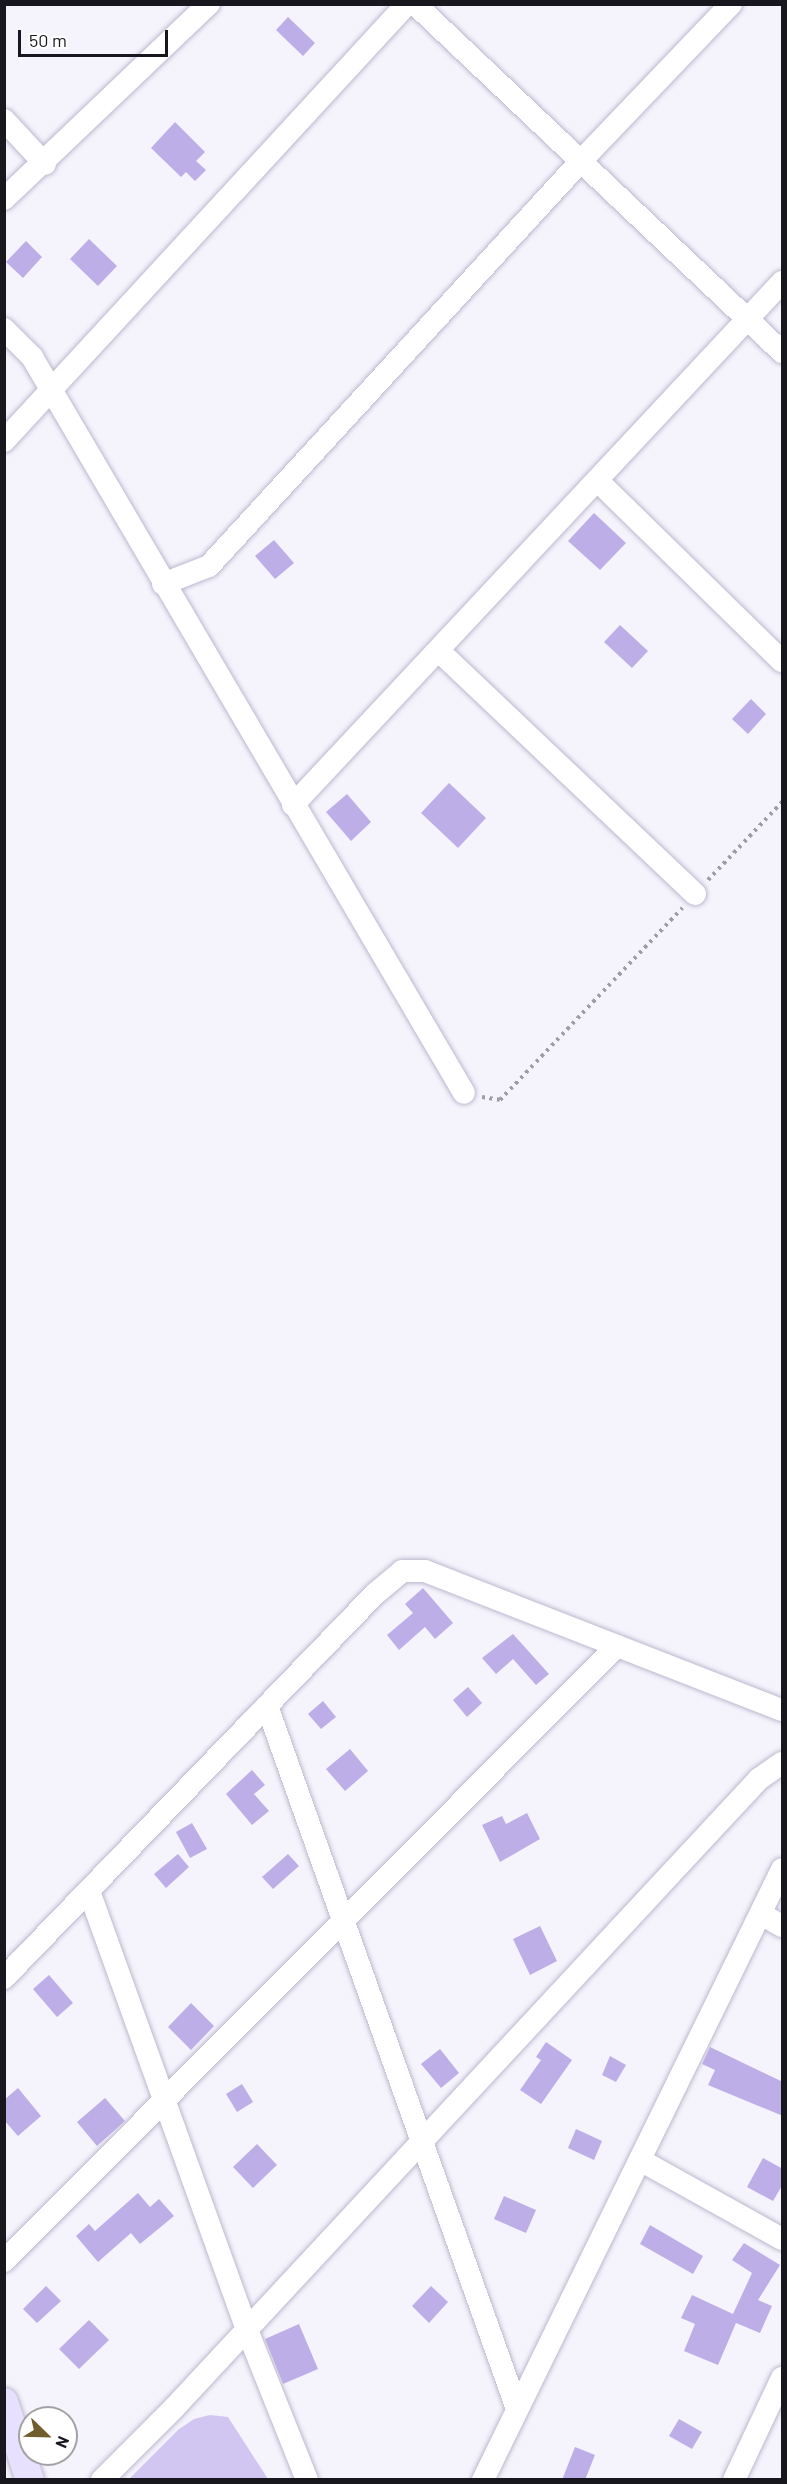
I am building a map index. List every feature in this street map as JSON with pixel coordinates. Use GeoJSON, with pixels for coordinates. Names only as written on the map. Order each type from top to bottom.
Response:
{"type":"FeatureCollection","features":[{"type":"Feature","properties":{"kind":"main road"},"geometry":{"type":"LineString","coordinates":[[4,2402],[30,2480]]}},
{"type":"Feature","properties":{"kind":"street"},"geometry":{"type":"LineString","coordinates":[[4,199],[45,164],[209,4]]}},
{"type":"Feature","properties":{"kind":"street"},"geometry":{"type":"LineString","coordinates":[[4,441],[407,4]]}},
{"type":"Feature","properties":{"kind":"street"},"geometry":{"type":"LineString","coordinates":[[415,4],[783,352]]}},
{"type":"Feature","properties":{"kind":"street"},"geometry":{"type":"LineString","coordinates":[[163,584],[209,566],[581,161],[731,4]]}},
{"type":"Feature","properties":{"kind":"street"},"geometry":{"type":"LineString","coordinates":[[4,120],[45,164]]}},
{"type":"Feature","properties":{"kind":"street"},"geometry":{"type":"LineString","coordinates":[[293,805],[599,482],[747,318],[783,282]]}},
{"type":"Feature","properties":{"kind":"street"},"geometry":{"type":"LineString","coordinates":[[4,329],[32,357],[163,584],[464,1093]]}},
{"type":"Feature","properties":{"kind":"street"},"geometry":{"type":"LineString","coordinates":[[599,482],[783,661]]}},
{"type":"Feature","properties":{"kind":"street"},"geometry":{"type":"LineString","coordinates":[[439,651],[695,894]]}},
{"type":"Feature","properties":{"kind":"street"},"geometry":{"type":"LineString","coordinates":[[4,1978],[267,1706],[402,1571],[425,1571],[783,1710]]}},
{"type":"Feature","properties":{"kind":"street"},"geometry":{"type":"LineString","coordinates":[[4,2261],[617,1646]]}},
{"type":"Feature","properties":{"kind":"street"},"geometry":{"type":"LineString","coordinates":[[267,1706],[517,2409]]}},
{"type":"Feature","properties":{"kind":"street"},"geometry":{"type":"LineString","coordinates":[[102,2480],[247,2330],[759,1779],[783,1763]]}},
{"type":"Feature","properties":{"kind":"street"},"geometry":{"type":"LineString","coordinates":[[484,2479],[783,1869]]}},
{"type":"Feature","properties":{"kind":"street"},"geometry":{"type":"LineString","coordinates":[[88,1891],[247,2330],[307,2480]]}},
{"type":"Feature","properties":{"kind":"street"},"geometry":{"type":"LineString","coordinates":[[761,1914],[783,1926]]}},
{"type":"Feature","properties":{"kind":"street"},"geometry":{"type":"LineString","coordinates":[[640,2160],[783,2239]]}},
{"type":"Feature","properties":{"kind":"street"},"geometry":{"type":"LineString","coordinates":[[734,2480],[783,2379]]}},
{"type":"Feature","properties":{"kind":"path"},"geometry":{"type":"LineString","coordinates":[[464,1093],[500,1100],[783,802]]}},
{"type":"Feature","properties":{"kind":"shaded area"},"geometry":{"type":"Polygon","coordinates":[[[210,2415],[228,2417],[268,2479],[129,2479],[179,2429],[194,2419],[210,2415]]]}},
{"type":"Feature","properties":{"kind":"building"},"geometry":{"type":"Polygon","coordinates":[[[288,17],[315,43],[303,56],[276,30],[288,17]]]}},
{"type":"Feature","properties":{"kind":"building"},"geometry":{"type":"Polygon","coordinates":[[[175,122],[205,152],[196,161],[206,170],[195,181],[186,172],[181,177],[151,148],[175,122]]]}},
{"type":"Feature","properties":{"kind":"building"},"geometry":{"type":"Polygon","coordinates":[[[89,239],[117,266],[98,286],[70,259],[89,239]]]}},
{"type":"Feature","properties":{"kind":"building"},"geometry":{"type":"Polygon","coordinates":[[[26,241],[42,257],[23,278],[6,262],[26,241]]]}},
{"type":"Feature","properties":{"kind":"building"},"geometry":{"type":"Polygon","coordinates":[[[594,513],[626,543],[600,570],[568,541],[594,513]]]}},
{"type":"Feature","properties":{"kind":"building"},"geometry":{"type":"Polygon","coordinates":[[[274,540],[294,563],[275,579],[255,556],[274,540]]]}},
{"type":"Feature","properties":{"kind":"building"},"geometry":{"type":"Polygon","coordinates":[[[620,625],[648,651],[632,668],[604,642],[620,625]]]}},
{"type":"Feature","properties":{"kind":"building"},"geometry":{"type":"Polygon","coordinates":[[[751,699],[766,714],[748,734],[732,719],[751,699]]]}},
{"type":"Feature","properties":{"kind":"building"},"geometry":{"type":"Polygon","coordinates":[[[449,783],[486,818],[458,848],[421,813],[449,783]]]}},
{"type":"Feature","properties":{"kind":"building"},"geometry":{"type":"Polygon","coordinates":[[[347,794],[371,822],[351,841],[326,812],[347,794]]]}},
{"type":"Feature","properties":{"kind":"building"},"geometry":{"type":"Polygon","coordinates":[[[423,1588],[453,1623],[435,1639],[425,1627],[399,1650],[387,1635],[413,1613],[405,1604],[423,1588]]]}},
{"type":"Feature","properties":{"kind":"building"},"geometry":{"type":"Polygon","coordinates":[[[513,1634],[549,1674],[536,1685],[513,1659],[496,1674],[482,1658],[513,1634]]]}},
{"type":"Feature","properties":{"kind":"building"},"geometry":{"type":"Polygon","coordinates":[[[468,1687],[482,1703],[467,1717],[453,1700],[468,1687]]]}},
{"type":"Feature","properties":{"kind":"building"},"geometry":{"type":"Polygon","coordinates":[[[323,1701],[336,1717],[321,1729],[308,1714],[323,1701]]]}},
{"type":"Feature","properties":{"kind":"building"},"geometry":{"type":"Polygon","coordinates":[[[350,1749],[368,1771],[345,1791],[326,1769],[350,1749]]]}},
{"type":"Feature","properties":{"kind":"building"},"geometry":{"type":"Polygon","coordinates":[[[252,1770],[265,1785],[254,1794],[269,1811],[252,1825],[226,1794],[252,1770]]]}},
{"type":"Feature","properties":{"kind":"building"},"geometry":{"type":"Polygon","coordinates":[[[527,1813],[540,1839],[500,1862],[482,1825],[502,1816],[506,1824],[527,1813]]]}},
{"type":"Feature","properties":{"kind":"building"},"geometry":{"type":"Polygon","coordinates":[[[192,1823],[207,1849],[190,1858],[176,1832],[192,1823]]]}},
{"type":"Feature","properties":{"kind":"building"},"geometry":{"type":"Polygon","coordinates":[[[178,1854],[189,1867],[166,1888],[154,1874],[178,1854]]]}},
{"type":"Feature","properties":{"kind":"building"},"geometry":{"type":"Polygon","coordinates":[[[288,1854],[299,1866],[273,1889],[262,1877],[288,1854]]]}},
{"type":"Feature","properties":{"kind":"building"},"geometry":{"type":"Polygon","coordinates":[[[540,1926],[557,1961],[530,1975],[513,1939],[540,1926]]]}},
{"type":"Feature","properties":{"kind":"building"},"geometry":{"type":"Polygon","coordinates":[[[49,1975],[73,2003],[57,2017],[33,1989],[49,1975]]]}},
{"type":"Feature","properties":{"kind":"building"},"geometry":{"type":"Polygon","coordinates":[[[191,2003],[214,2026],[191,2050],[168,2027],[191,2003]]]}},
{"type":"Feature","properties":{"kind":"building"},"geometry":{"type":"Polygon","coordinates":[[[546,2042],[572,2060],[541,2104],[520,2090],[541,2060],[536,2057],[546,2042]]]}},
{"type":"Feature","properties":{"kind":"building"},"geometry":{"type":"Polygon","coordinates":[[[710,2047],[783,2082],[783,2116],[708,2085],[715,2070],[702,2064],[710,2047]]]}},
{"type":"Feature","properties":{"kind":"building"},"geometry":{"type":"Polygon","coordinates":[[[440,2049],[459,2073],[441,2088],[421,2064],[440,2049]]]}},
{"type":"Feature","properties":{"kind":"building"},"geometry":{"type":"Polygon","coordinates":[[[610,2056],[626,2065],[616,2082],[602,2075],[610,2056]]]}},
{"type":"Feature","properties":{"kind":"building"},"geometry":{"type":"Polygon","coordinates":[[[242,2084],[253,2102],[237,2112],[226,2094],[242,2084]]]}},
{"type":"Feature","properties":{"kind":"building"},"geometry":{"type":"Polygon","coordinates":[[[18,2088],[41,2116],[18,2136],[4,2120],[4,2100],[18,2088]]]}},
{"type":"Feature","properties":{"kind":"building"},"geometry":{"type":"Polygon","coordinates":[[[105,2098],[125,2121],[97,2146],[77,2122],[105,2098]]]}},
{"type":"Feature","properties":{"kind":"building"},"geometry":{"type":"Polygon","coordinates":[[[576,2129],[602,2141],[594,2160],[568,2148],[576,2129]]]}},
{"type":"Feature","properties":{"kind":"building"},"geometry":{"type":"Polygon","coordinates":[[[257,2144],[277,2165],[253,2188],[233,2167],[257,2144]]]}},
{"type":"Feature","properties":{"kind":"building"},"geometry":{"type":"Polygon","coordinates":[[[763,2158],[783,2169],[783,2184],[773,2201],[747,2187],[763,2158]]]}},
{"type":"Feature","properties":{"kind":"building"},"geometry":{"type":"Polygon","coordinates":[[[138,2193],[150,2207],[159,2199],[174,2216],[140,2244],[131,2233],[98,2262],[76,2236],[89,2224],[95,2231],[138,2193]]]}},
{"type":"Feature","properties":{"kind":"building"},"geometry":{"type":"Polygon","coordinates":[[[504,2196],[536,2210],[526,2233],[494,2219],[504,2196]]]}},
{"type":"Feature","properties":{"kind":"building"},"geometry":{"type":"Polygon","coordinates":[[[650,2225],[703,2256],[693,2274],[640,2244],[650,2225]]]}},
{"type":"Feature","properties":{"kind":"building"},"geometry":{"type":"Polygon","coordinates":[[[744,2243],[780,2265],[758,2300],[772,2306],[760,2333],[736,2323],[718,2365],[684,2351],[695,2324],[681,2318],[692,2295],[733,2314],[752,2273],[732,2260],[744,2243]]]}},
{"type":"Feature","properties":{"kind":"building"},"geometry":{"type":"Polygon","coordinates":[[[46,2286],[61,2301],[37,2323],[23,2309],[46,2286]]]}},
{"type":"Feature","properties":{"kind":"building"},"geometry":{"type":"Polygon","coordinates":[[[431,2286],[448,2302],[429,2323],[412,2306],[431,2286]]]}},
{"type":"Feature","properties":{"kind":"building"},"geometry":{"type":"Polygon","coordinates":[[[89,2320],[109,2340],[79,2369],[59,2349],[89,2320]]]}},
{"type":"Feature","properties":{"kind":"building"},"geometry":{"type":"Polygon","coordinates":[[[299,2324],[318,2369],[283,2384],[265,2339],[299,2324]]]}},
{"type":"Feature","properties":{"kind":"building"},"geometry":{"type":"Polygon","coordinates":[[[679,2419],[702,2432],[692,2449],[669,2436],[679,2419]]]}},
{"type":"Feature","properties":{"kind":"building"},"geometry":{"type":"Polygon","coordinates":[[[575,2447],[595,2455],[585,2480],[562,2480],[575,2447]]]}}]}
